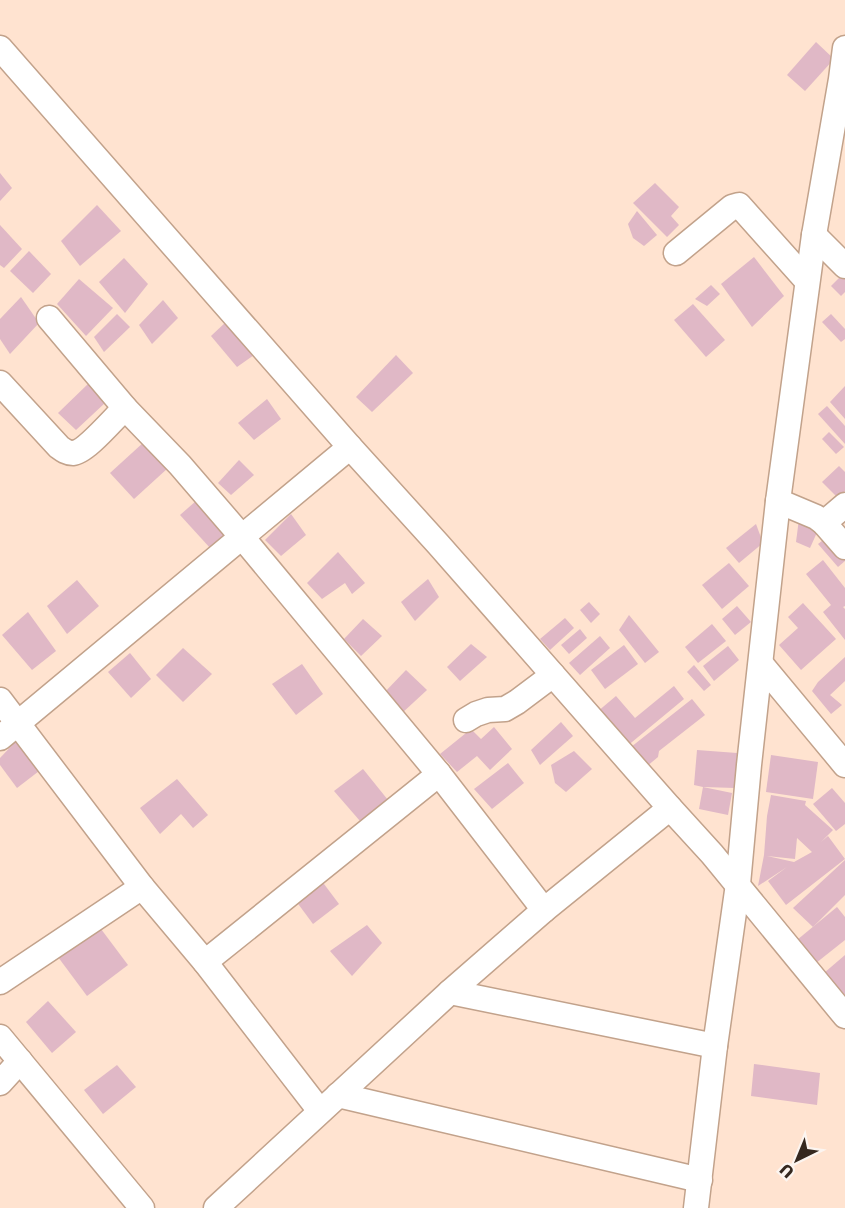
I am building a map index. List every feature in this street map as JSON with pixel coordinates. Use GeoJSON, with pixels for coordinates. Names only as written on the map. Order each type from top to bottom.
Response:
{"type":"FeatureCollection","features":[{"type":"Feature","properties":{"kind":"street"},"geometry":{"type":"LineString","coordinates":[[0,48],[738,884],[845,1016]]}},
{"type":"Feature","properties":{"kind":"street"},"geometry":{"type":"LineString","coordinates":[[696,1208],[715,1046],[738,884],[778,501],[807,280],[845,48]]}},
{"type":"Feature","properties":{"kind":"street"},"geometry":{"type":"LineString","coordinates":[[676,253],[732,207],[739,205],[807,280]]}},
{"type":"Feature","properties":{"kind":"street"},"geometry":{"type":"LineString","coordinates":[[814,235],[845,266]]}},
{"type":"Feature","properties":{"kind":"street"},"geometry":{"type":"LineString","coordinates":[[49,318],[125,408],[180,465],[242,537],[440,774],[544,910]]}},
{"type":"Feature","properties":{"kind":"street"},"geometry":{"type":"LineString","coordinates":[[0,383],[59,447],[70,453],[88,445],[125,408]]}},
{"type":"Feature","properties":{"kind":"street"},"geometry":{"type":"LineString","coordinates":[[9,731],[350,447]]}},
{"type":"Feature","properties":{"kind":"street"},"geometry":{"type":"LineString","coordinates":[[778,501],[808,512],[824,523],[845,547]]}},
{"type":"Feature","properties":{"kind":"street"},"geometry":{"type":"LineString","coordinates":[[824,523],[845,505]]}},
{"type":"Feature","properties":{"kind":"street"},"geometry":{"type":"LineString","coordinates":[[761,664],[845,765]]}},
{"type":"Feature","properties":{"kind":"street"},"geometry":{"type":"LineString","coordinates":[[466,720],[488,710],[505,709],[554,675]]}},
{"type":"Feature","properties":{"kind":"street"},"geometry":{"type":"LineString","coordinates":[[0,700],[9,731],[205,962],[329,1103],[700,1180]]}},
{"type":"Feature","properties":{"kind":"street"},"geometry":{"type":"LineString","coordinates":[[205,962],[440,774]]}},
{"type":"Feature","properties":{"kind":"street"},"geometry":{"type":"LineString","coordinates":[[216,1208],[450,992],[544,910],[670,808]]}},
{"type":"Feature","properties":{"kind":"street"},"geometry":{"type":"LineString","coordinates":[[0,982],[142,887]]}},
{"type":"Feature","properties":{"kind":"street"},"geometry":{"type":"LineString","coordinates":[[450,992],[715,1046]]}},
{"type":"Feature","properties":{"kind":"street"},"geometry":{"type":"LineString","coordinates":[[0,1037],[142,1208]]}},
{"type":"Feature","properties":{"kind":"street"},"geometry":{"type":"LineString","coordinates":[[0,1083],[20,1061]]}},
{"type":"Feature","properties":{"kind":"building"},"geometry":{"type":"Polygon","coordinates":[[[816,42],[834,59],[805,91],[787,75],[816,42]]]}},
{"type":"Feature","properties":{"kind":"building"},"geometry":{"type":"Polygon","coordinates":[[[0,173],[12,188],[0,201],[0,173]]]}},
{"type":"Feature","properties":{"kind":"building"},"geometry":{"type":"Polygon","coordinates":[[[655,183],[679,207],[671,216],[679,225],[667,237],[633,203],[655,183]]]}},
{"type":"Feature","properties":{"kind":"building"},"geometry":{"type":"Polygon","coordinates":[[[97,205],[121,231],[80,266],[61,241],[97,205]]]}},
{"type":"Feature","properties":{"kind":"building"},"geometry":{"type":"Polygon","coordinates":[[[637,211],[657,235],[644,246],[633,238],[628,224],[637,211]]]}},
{"type":"Feature","properties":{"kind":"building"},"geometry":{"type":"Polygon","coordinates":[[[0,225],[22,249],[4,268],[0,265],[0,225]]]}},
{"type":"Feature","properties":{"kind":"building"},"geometry":{"type":"Polygon","coordinates":[[[29,251],[51,274],[33,293],[10,271],[29,251]]]}},
{"type":"Feature","properties":{"kind":"building"},"geometry":{"type":"Polygon","coordinates":[[[754,257],[784,296],[752,327],[721,284],[754,257]]]}},
{"type":"Feature","properties":{"kind":"building"},"geometry":{"type":"Polygon","coordinates":[[[124,258],[148,284],[125,313],[99,282],[124,258]]]}},
{"type":"Feature","properties":{"kind":"building"},"geometry":{"type":"Polygon","coordinates":[[[842,275],[845,278],[845,292],[841,296],[831,286],[842,275]]]}},
{"type":"Feature","properties":{"kind":"building"},"geometry":{"type":"Polygon","coordinates":[[[79,279],[113,308],[86,336],[57,304],[79,279]]]}},
{"type":"Feature","properties":{"kind":"building"},"geometry":{"type":"Polygon","coordinates":[[[711,285],[720,294],[707,306],[695,299],[711,285]]]}},
{"type":"Feature","properties":{"kind":"building"},"geometry":{"type":"Polygon","coordinates":[[[21,297],[39,323],[10,354],[0,339],[0,319],[21,297]]]}},
{"type":"Feature","properties":{"kind":"building"},"geometry":{"type":"Polygon","coordinates":[[[163,300],[178,318],[152,344],[139,325],[163,300]]]}},
{"type":"Feature","properties":{"kind":"building"},"geometry":{"type":"Polygon","coordinates":[[[693,304],[725,340],[706,357],[674,320],[693,304]]]}},
{"type":"Feature","properties":{"kind":"building"},"geometry":{"type":"Polygon","coordinates":[[[117,314],[130,327],[104,352],[94,337],[117,314]]]}},
{"type":"Feature","properties":{"kind":"building"},"geometry":{"type":"Polygon","coordinates":[[[831,314],[845,329],[845,339],[841,342],[822,322],[831,314]]]}},
{"type":"Feature","properties":{"kind":"building"},"geometry":{"type":"Polygon","coordinates":[[[227,321],[254,355],[237,367],[211,336],[227,321]]]}},
{"type":"Feature","properties":{"kind":"building"},"geometry":{"type":"Polygon","coordinates":[[[396,355],[413,373],[372,412],[356,397],[396,355]]]}},
{"type":"Feature","properties":{"kind":"building"},"geometry":{"type":"Polygon","coordinates":[[[89,383],[106,402],[76,430],[58,413],[89,383]]]}},
{"type":"Feature","properties":{"kind":"building"},"geometry":{"type":"Polygon","coordinates":[[[845,386],[845,419],[830,402],[845,386]]]}},
{"type":"Feature","properties":{"kind":"building"},"geometry":{"type":"Polygon","coordinates":[[[267,399],[281,419],[254,440],[238,423],[267,399]]]}},
{"type":"Feature","properties":{"kind":"building"},"geometry":{"type":"Polygon","coordinates":[[[827,406],[845,426],[845,444],[818,414],[827,406]]]}},
{"type":"Feature","properties":{"kind":"building"},"geometry":{"type":"Polygon","coordinates":[[[829,432],[844,447],[836,454],[822,439],[829,432]]]}},
{"type":"Feature","properties":{"kind":"building"},"geometry":{"type":"Polygon","coordinates":[[[144,442],[168,468],[134,499],[110,473],[144,442]]]}},
{"type":"Feature","properties":{"kind":"building"},"geometry":{"type":"Polygon","coordinates":[[[239,460],[254,475],[231,495],[218,483],[239,460]]]}},
{"type":"Feature","properties":{"kind":"building"},"geometry":{"type":"Polygon","coordinates":[[[839,466],[845,472],[845,491],[838,498],[822,482],[839,466]]]}},
{"type":"Feature","properties":{"kind":"building"},"geometry":{"type":"Polygon","coordinates":[[[196,501],[228,537],[211,549],[180,515],[196,501]]]}},
{"type":"Feature","properties":{"kind":"building"},"geometry":{"type":"Polygon","coordinates":[[[291,514],[306,535],[281,556],[265,540],[291,514]]]}},
{"type":"Feature","properties":{"kind":"building"},"geometry":{"type":"Polygon","coordinates":[[[799,519],[819,528],[810,548],[796,542],[799,519]]]}},
{"type":"Feature","properties":{"kind":"building"},"geometry":{"type":"Polygon","coordinates":[[[756,524],[763,543],[739,563],[726,548],[756,524]]]}},
{"type":"Feature","properties":{"kind":"building"},"geometry":{"type":"Polygon","coordinates":[[[827,537],[845,558],[845,561],[838,567],[818,544],[827,537]]]}},
{"type":"Feature","properties":{"kind":"building"},"geometry":{"type":"Polygon","coordinates":[[[338,552],[365,583],[352,594],[345,583],[322,599],[307,583],[338,552]]]}},
{"type":"Feature","properties":{"kind":"building"},"geometry":{"type":"Polygon","coordinates":[[[823,560],[845,588],[845,606],[843,607],[845,609],[845,640],[823,612],[831,605],[806,574],[823,560]]]}},
{"type":"Feature","properties":{"kind":"building"},"geometry":{"type":"Polygon","coordinates":[[[729,563],[749,586],[722,609],[702,585],[729,563]]]}},
{"type":"Feature","properties":{"kind":"building"},"geometry":{"type":"Polygon","coordinates":[[[428,579],[439,597],[415,621],[401,602],[428,579]]]}},
{"type":"Feature","properties":{"kind":"building"},"geometry":{"type":"Polygon","coordinates":[[[77,580],[99,606],[67,634],[47,606],[77,580]]]}},
{"type":"Feature","properties":{"kind":"building"},"geometry":{"type":"Polygon","coordinates":[[[589,602],[600,614],[591,623],[580,610],[589,602]]]}},
{"type":"Feature","properties":{"kind":"building"},"geometry":{"type":"Polygon","coordinates":[[[803,603],[836,639],[801,670],[779,645],[798,628],[788,617],[803,603]]]}},
{"type":"Feature","properties":{"kind":"building"},"geometry":{"type":"Polygon","coordinates":[[[737,606],[751,622],[735,635],[722,619],[737,606]]]}},
{"type":"Feature","properties":{"kind":"building"},"geometry":{"type":"Polygon","coordinates":[[[28,612],[56,651],[32,670],[2,635],[28,612]]]}},
{"type":"Feature","properties":{"kind":"building"},"geometry":{"type":"Polygon","coordinates":[[[629,615],[659,652],[645,663],[619,630],[629,615]]]}},
{"type":"Feature","properties":{"kind":"building"},"geometry":{"type":"Polygon","coordinates":[[[565,618],[574,628],[550,650],[540,639],[565,618]]]}},
{"type":"Feature","properties":{"kind":"building"},"geometry":{"type":"Polygon","coordinates":[[[363,619],[382,636],[361,656],[344,639],[363,619]]]}},
{"type":"Feature","properties":{"kind":"building"},"geometry":{"type":"Polygon","coordinates":[[[712,624],[726,641],[698,663],[685,647],[712,624]]]}},
{"type":"Feature","properties":{"kind":"building"},"geometry":{"type":"Polygon","coordinates":[[[580,629],[587,638],[569,654],[561,645],[580,629]]]}},
{"type":"Feature","properties":{"kind":"building"},"geometry":{"type":"Polygon","coordinates":[[[600,636],[610,648],[580,675],[569,663],[600,636]]]}},
{"type":"Feature","properties":{"kind":"building"},"geometry":{"type":"Polygon","coordinates":[[[471,644],[487,657],[460,681],[447,667],[471,644]]]}},
{"type":"Feature","properties":{"kind":"building"},"geometry":{"type":"Polygon","coordinates":[[[624,645],[638,664],[605,689],[591,670],[624,645]]]}},
{"type":"Feature","properties":{"kind":"building"},"geometry":{"type":"Polygon","coordinates":[[[728,646],[739,660],[714,681],[703,666],[728,646]]]}},
{"type":"Feature","properties":{"kind":"building"},"geometry":{"type":"Polygon","coordinates":[[[183,648],[212,674],[183,702],[156,675],[183,648]]]}},
{"type":"Feature","properties":{"kind":"building"},"geometry":{"type":"Polygon","coordinates":[[[130,653],[151,679],[131,698],[108,672],[130,653]]]}},
{"type":"Feature","properties":{"kind":"building"},"geometry":{"type":"Polygon","coordinates":[[[845,657],[845,681],[830,695],[842,705],[831,714],[812,691],[818,682],[845,657]]]}},
{"type":"Feature","properties":{"kind":"building"},"geometry":{"type":"Polygon","coordinates":[[[302,664],[323,694],[296,715],[272,684],[302,664]]]}},
{"type":"Feature","properties":{"kind":"building"},"geometry":{"type":"Polygon","coordinates":[[[694,665],[711,685],[704,691],[687,672],[694,665]]]}},
{"type":"Feature","properties":{"kind":"building"},"geometry":{"type":"Polygon","coordinates":[[[406,670],[427,690],[401,714],[383,694],[406,670]]]}},
{"type":"Feature","properties":{"kind":"building"},"geometry":{"type":"Polygon","coordinates":[[[674,686],[684,699],[626,747],[597,712],[616,696],[635,718],[674,686]]]}},
{"type":"Feature","properties":{"kind":"building"},"geometry":{"type":"Polygon","coordinates":[[[692,699],[705,715],[659,751],[658,757],[646,767],[631,747],[692,699]]]}},
{"type":"Feature","properties":{"kind":"building"},"geometry":{"type":"Polygon","coordinates":[[[561,722],[573,736],[540,765],[531,750],[561,722]]]}},
{"type":"Feature","properties":{"kind":"building"},"geometry":{"type":"Polygon","coordinates":[[[494,727],[512,749],[490,770],[477,756],[457,772],[440,754],[471,729],[481,739],[494,727]]]}},
{"type":"Feature","properties":{"kind":"building"},"geometry":{"type":"Polygon","coordinates":[[[20,737],[43,768],[17,788],[0,765],[0,758],[20,737]]]}},
{"type":"Feature","properties":{"kind":"building"},"geometry":{"type":"Polygon","coordinates":[[[697,750],[737,753],[735,788],[694,785],[697,750]]]}},
{"type":"Feature","properties":{"kind":"building"},"geometry":{"type":"Polygon","coordinates":[[[574,751],[592,769],[566,792],[555,783],[551,765],[574,751]]]}},
{"type":"Feature","properties":{"kind":"building"},"geometry":{"type":"Polygon","coordinates":[[[771,755],[818,762],[813,799],[766,792],[771,755]]]}},
{"type":"Feature","properties":{"kind":"building"},"geometry":{"type":"Polygon","coordinates":[[[508,763],[524,783],[492,809],[474,789],[508,763]]]}},
{"type":"Feature","properties":{"kind":"building"},"geometry":{"type":"Polygon","coordinates":[[[363,769],[388,800],[360,821],[334,791],[363,769]]]}},
{"type":"Feature","properties":{"kind":"building"},"geometry":{"type":"Polygon","coordinates":[[[177,779],[208,815],[193,828],[181,814],[160,834],[140,808],[177,779]]]}},
{"type":"Feature","properties":{"kind":"building"},"geometry":{"type":"Polygon","coordinates":[[[703,787],[732,793],[728,815],[699,809],[703,787]]]}},
{"type":"Feature","properties":{"kind":"building"},"geometry":{"type":"Polygon","coordinates":[[[832,788],[845,803],[845,824],[836,831],[813,804],[832,788]]]}},
{"type":"Feature","properties":{"kind":"building"},"geometry":{"type":"Polygon","coordinates":[[[771,795],[806,801],[805,805],[833,830],[821,842],[828,836],[845,859],[786,905],[768,881],[787,867],[758,886],[764,855],[771,795]],[[797,838],[795,859],[767,856],[794,862],[812,852],[797,838]]]}},
{"type":"Feature","properties":{"kind":"building"},"geometry":{"type":"Polygon","coordinates":[[[845,860],[845,895],[813,927],[793,908],[845,860]]]}},
{"type":"Feature","properties":{"kind":"building"},"geometry":{"type":"Polygon","coordinates":[[[321,880],[339,904],[313,924],[296,901],[321,880]]]}},
{"type":"Feature","properties":{"kind":"building"},"geometry":{"type":"Polygon","coordinates":[[[837,907],[845,917],[845,940],[816,963],[797,940],[837,907]]]}},
{"type":"Feature","properties":{"kind":"building"},"geometry":{"type":"Polygon","coordinates":[[[98,925],[128,965],[87,996],[58,957],[98,925]]]}},
{"type":"Feature","properties":{"kind":"building"},"geometry":{"type":"Polygon","coordinates":[[[367,925],[382,943],[352,976],[330,951],[367,925]]]}},
{"type":"Feature","properties":{"kind":"building"},"geometry":{"type":"Polygon","coordinates":[[[845,955],[845,994],[844,995],[824,973],[845,955]]]}},
{"type":"Feature","properties":{"kind":"building"},"geometry":{"type":"Polygon","coordinates":[[[48,1001],[76,1032],[52,1053],[26,1022],[48,1001]]]}},
{"type":"Feature","properties":{"kind":"building"},"geometry":{"type":"Polygon","coordinates":[[[754,1064],[820,1073],[817,1105],[751,1096],[754,1064]]]}},
{"type":"Feature","properties":{"kind":"building"},"geometry":{"type":"Polygon","coordinates":[[[117,1065],[136,1087],[103,1114],[84,1090],[117,1065]]]}}]}
